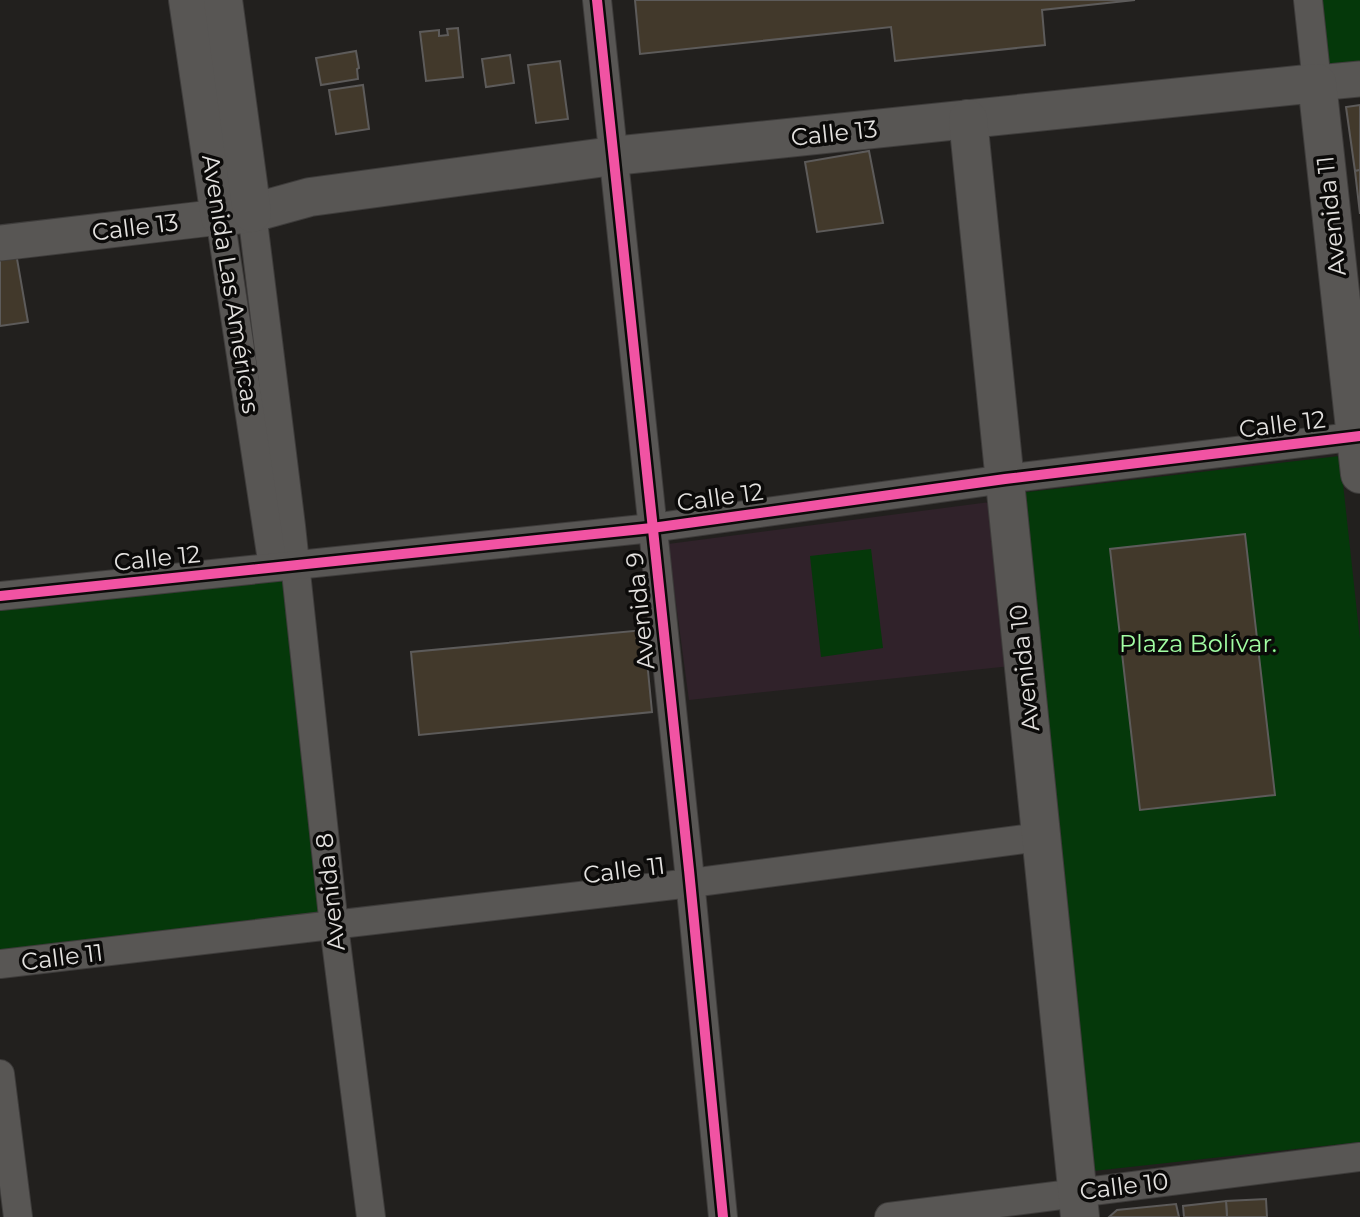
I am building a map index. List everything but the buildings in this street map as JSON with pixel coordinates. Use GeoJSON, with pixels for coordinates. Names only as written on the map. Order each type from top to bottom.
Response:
{"type":"FeatureCollection","features":[{"type":"Feature","properties":{"kind":"main road","name":"Avenida Las Américas"},"geometry":{"type":"LineString","coordinates":[[188,0],[235,205]]}},
{"type":"Feature","properties":{"kind":"main road","name":"Avenida Las Américas"},"geometry":{"type":"LineString","coordinates":[[223,0],[235,205]]}},
{"type":"Feature","properties":{"kind":"main road","name":"Calle 13"},"geometry":{"type":"LineString","coordinates":[[235,205],[613,156],[1317,83]]}},
{"type":"Feature","properties":{"kind":"main road","name":"Avenida 11"},"geometry":{"type":"LineString","coordinates":[[1317,83],[1358,436],[1360,474]]}},
{"type":"Feature","properties":{"kind":"main road","name":"Avenida 10"},"geometry":{"type":"LineString","coordinates":[[968,119],[1079,1204]]}},
{"type":"Feature","properties":{"kind":"street","name":"Avenida 9"},"geometry":{"type":"LineString","coordinates":[[597,0],[691,883],[723,1217]]}},
{"type":"Feature","properties":{"kind":"street","name":"Avenida 11"},"geometry":{"type":"LineString","coordinates":[[1308,0],[1317,83]]}},
{"type":"Feature","properties":{"kind":"street","name":"Calle 13"},"geometry":{"type":"LineString","coordinates":[[1317,83],[1360,79]]}},
{"type":"Feature","properties":{"kind":"street","name":"Calle 13"},"geometry":{"type":"LineString","coordinates":[[0,223],[235,205]]}},
{"type":"Feature","properties":{"kind":"street","name":"Calle 13"},"geometry":{"type":"LineString","coordinates":[[0,243],[235,205]]}},
{"type":"Feature","properties":{"kind":"street","name":"Avenida Las Américas"},"geometry":{"type":"LineString","coordinates":[[235,205],[284,566]]}},
{"type":"Feature","properties":{"kind":"street","name":"Calle 12"},"geometry":{"type":"LineString","coordinates":[[0,596],[652,528],[1005,479],[1358,436]]}},
{"type":"Feature","properties":{"kind":"street","name":"Avenida 8"},"geometry":{"type":"LineString","coordinates":[[284,566],[336,926],[371,1217]]}},
{"type":"Feature","properties":{"kind":"street","name":"Calle 11"},"geometry":{"type":"LineString","coordinates":[[0,964],[691,883],[1040,837]]}},
{"type":"Feature","properties":{"kind":"street"},"geometry":{"type":"LineString","coordinates":[[0,1074],[18,1217]]}},
{"type":"Feature","properties":{"kind":"street","name":"Calle 10"},"geometry":{"type":"LineString","coordinates":[[889,1217],[1079,1204],[1360,1157]]}},
{"type":"Feature","properties":{"kind":"shaded area"},"geometry":{"type":"Polygon","coordinates":[[[990,502],[1011,666],[689,700],[668,544],[990,502]]]}},
{"type":"Feature","properties":{"kind":"green space"},"geometry":{"type":"Polygon","coordinates":[[[1318,0],[1360,0],[1360,71],[1325,75],[1318,0]]]}},
{"type":"Feature","properties":{"kind":"green space","name":"Plaza Bolívar."},"geometry":{"type":"Polygon","coordinates":[[[1340,456],[1360,640],[1360,1142],[1093,1171],[1019,493],[1340,456]]]}},
{"type":"Feature","properties":{"kind":"green space"},"geometry":{"type":"Polygon","coordinates":[[[871,549],[883,648],[821,657],[810,556],[871,549]]]}},
{"type":"Feature","properties":{"kind":"green space"},"geometry":{"type":"Polygon","coordinates":[[[290,575],[326,921],[0,956],[0,604],[290,575]]]}},
{"type":"Feature","properties":{"kind":"cycle path"},"geometry":{"type":"LineString","coordinates":[[597,0],[723,1217]]}},
{"type":"Feature","properties":{"kind":"cycle path"},"geometry":{"type":"LineString","coordinates":[[0,596],[652,528],[1005,479],[1360,436]]}}]}
